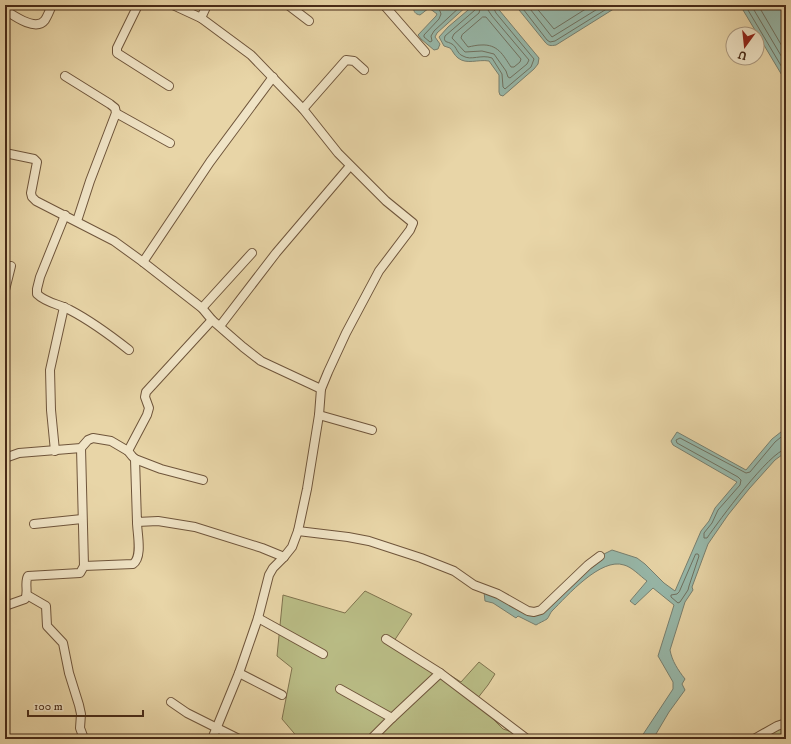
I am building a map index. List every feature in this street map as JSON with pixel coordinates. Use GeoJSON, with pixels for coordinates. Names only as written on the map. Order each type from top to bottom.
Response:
{"type":"FeatureCollection","features":[{"type":"Feature","properties":{"kind":"street"},"geometry":{"type":"LineString","coordinates":[[5,10],[32,24],[38,25],[44,21],[52,5]]}},
{"type":"Feature","properties":{"kind":"street"},"geometry":{"type":"LineString","coordinates":[[138,5],[117,48],[117,52],[169,86]]}},
{"type":"Feature","properties":{"kind":"street"},"geometry":{"type":"LineString","coordinates":[[173,5],[201,18],[251,55],[303,109],[350,166],[386,201],[411,220],[412,226],[379,271],[346,333],[321,389],[319,415],[312,452],[308,489],[298,531],[292,547],[269,575],[258,618],[239,673],[212,739]]}},
{"type":"Feature","properties":{"kind":"street"},"geometry":{"type":"LineString","coordinates":[[201,18],[207,5]]}},
{"type":"Feature","properties":{"kind":"street"},"geometry":{"type":"LineString","coordinates":[[288,5],[309,21]]}},
{"type":"Feature","properties":{"kind":"street"},"geometry":{"type":"LineString","coordinates":[[384,5],[425,52]]}},
{"type":"Feature","properties":{"kind":"street"},"geometry":{"type":"LineString","coordinates":[[303,109],[346,60],[354,61],[364,70]]}},
{"type":"Feature","properties":{"kind":"street"},"geometry":{"type":"LineString","coordinates":[[65,76],[110,104],[115,108],[116,113],[90,181],[77,221]]}},
{"type":"Feature","properties":{"kind":"street"},"geometry":{"type":"LineString","coordinates":[[143,262],[210,162],[272,78]]}},
{"type":"Feature","properties":{"kind":"street"},"geometry":{"type":"LineString","coordinates":[[116,113],[170,143]]}},
{"type":"Feature","properties":{"kind":"street"},"geometry":{"type":"LineString","coordinates":[[5,153],[34,159],[37,162],[31,193],[32,197],[36,200],[114,241],[202,308],[212,320],[243,348],[261,361],[321,389]]}},
{"type":"Feature","properties":{"kind":"street"},"geometry":{"type":"LineString","coordinates":[[220,326],[276,253],[350,166]]}},
{"type":"Feature","properties":{"kind":"street"},"geometry":{"type":"LineString","coordinates":[[65,215],[40,277],[37,294],[42,299],[64,307],[98,327],[129,350]]}},
{"type":"Feature","properties":{"kind":"street"},"geometry":{"type":"LineString","coordinates":[[202,308],[252,253]]}},
{"type":"Feature","properties":{"kind":"street"},"geometry":{"type":"LineString","coordinates":[[5,290],[11,266]]}},
{"type":"Feature","properties":{"kind":"street"},"geometry":{"type":"LineString","coordinates":[[55,451],[51,410],[50,370],[64,307]]}},
{"type":"Feature","properties":{"kind":"street"},"geometry":{"type":"LineString","coordinates":[[128,451],[148,415],[149,408],[145,397],[146,392],[212,320]]}},
{"type":"Feature","properties":{"kind":"street"},"geometry":{"type":"LineString","coordinates":[[319,415],[372,430]]}},
{"type":"Feature","properties":{"kind":"street"},"geometry":{"type":"LineString","coordinates":[[5,606],[25,599],[27,595],[26,580],[28,576],[80,573],[84,566],[81,448],[88,440],[94,438],[111,441],[128,451],[135,459],[161,469],[203,480]]}},
{"type":"Feature","properties":{"kind":"street"},"geometry":{"type":"LineString","coordinates":[[5,458],[19,453],[81,448]]}},
{"type":"Feature","properties":{"kind":"street"},"geometry":{"type":"LineString","coordinates":[[84,566],[133,564],[136,562],[139,551],[135,459]]}},
{"type":"Feature","properties":{"kind":"street"},"geometry":{"type":"LineString","coordinates":[[34,524],[82,519]]}},
{"type":"Feature","properties":{"kind":"street"},"geometry":{"type":"LineString","coordinates":[[137,522],[158,521],[195,527],[262,548],[284,557]]}},
{"type":"Feature","properties":{"kind":"street"},"geometry":{"type":"LineString","coordinates":[[298,531],[348,537],[421,558],[454,572],[474,585],[498,594],[528,611],[534,612],[541,610],[588,565],[600,556]]}},
{"type":"Feature","properties":{"kind":"street"},"geometry":{"type":"LineString","coordinates":[[27,595],[46,606],[47,626],[63,643],[69,673],[81,714],[80,728],[84,736]]}},
{"type":"Feature","properties":{"kind":"street"},"geometry":{"type":"LineString","coordinates":[[258,618],[323,654]]}},
{"type":"Feature","properties":{"kind":"street"},"geometry":{"type":"LineString","coordinates":[[386,639],[440,674],[527,739]]}},
{"type":"Feature","properties":{"kind":"street"},"geometry":{"type":"LineString","coordinates":[[239,673],[282,695]]}},
{"type":"Feature","properties":{"kind":"street"},"geometry":{"type":"LineString","coordinates":[[371,739],[440,674]]}},
{"type":"Feature","properties":{"kind":"street"},"geometry":{"type":"LineString","coordinates":[[340,689],[392,718]]}},
{"type":"Feature","properties":{"kind":"street"},"geometry":{"type":"LineString","coordinates":[[171,702],[187,714],[217,727],[239,739]]}},
{"type":"Feature","properties":{"kind":"street"},"geometry":{"type":"LineString","coordinates":[[754,739],[776,726],[786,723]]}},
{"type":"Feature","properties":{"kind":"green space"},"geometry":{"type":"Polygon","coordinates":[[[365,591],[412,614],[392,644],[434,665],[461,682],[479,662],[495,674],[477,699],[489,715],[503,729],[535,739],[299,739],[282,719],[292,668],[277,656],[283,595],[345,613],[365,591]]]}},
{"type":"Feature","properties":{"kind":"green space"},"geometry":{"type":"Polygon","coordinates":[[[782,728],[786,733],[786,739],[762,739],[782,728]]]}},
{"type":"Feature","properties":{"kind":"water"},"geometry":{"type":"Polygon","coordinates":[[[415,5],[468,5],[437,33],[435,37],[440,44],[438,49],[434,50],[418,35],[437,14],[429,8],[420,15],[417,14],[413,7],[415,5]]]}},
{"type":"Feature","properties":{"kind":"water"},"geometry":{"type":"Polygon","coordinates":[[[474,5],[495,5],[539,58],[538,64],[534,69],[503,96],[500,95],[499,92],[499,75],[489,61],[461,60],[450,48],[444,46],[439,37],[448,27],[474,5]]]}},
{"type":"Feature","properties":{"kind":"water"},"geometry":{"type":"Polygon","coordinates":[[[515,5],[620,5],[556,45],[551,46],[546,43],[515,5]]]}},
{"type":"Feature","properties":{"kind":"water"},"geometry":{"type":"Polygon","coordinates":[[[740,5],[786,5],[786,82],[765,47],[765,26],[753,26],[740,5]]]}},
{"type":"Feature","properties":{"kind":"water"},"geometry":{"type":"Polygon","coordinates":[[[786,428],[786,452],[775,460],[749,489],[728,515],[708,544],[692,587],[693,590],[685,602],[670,650],[672,658],[685,679],[682,684],[685,690],[669,712],[653,739],[640,739],[673,689],[673,682],[658,656],[674,605],[653,588],[635,605],[630,601],[647,581],[624,565],[615,564],[605,567],[585,579],[552,611],[547,619],[536,625],[518,616],[516,618],[493,603],[485,601],[484,592],[530,614],[600,556],[612,550],[637,558],[675,591],[701,531],[709,521],[715,508],[737,482],[673,445],[671,441],[677,432],[746,470],[772,439],[786,428]]]}}]}
